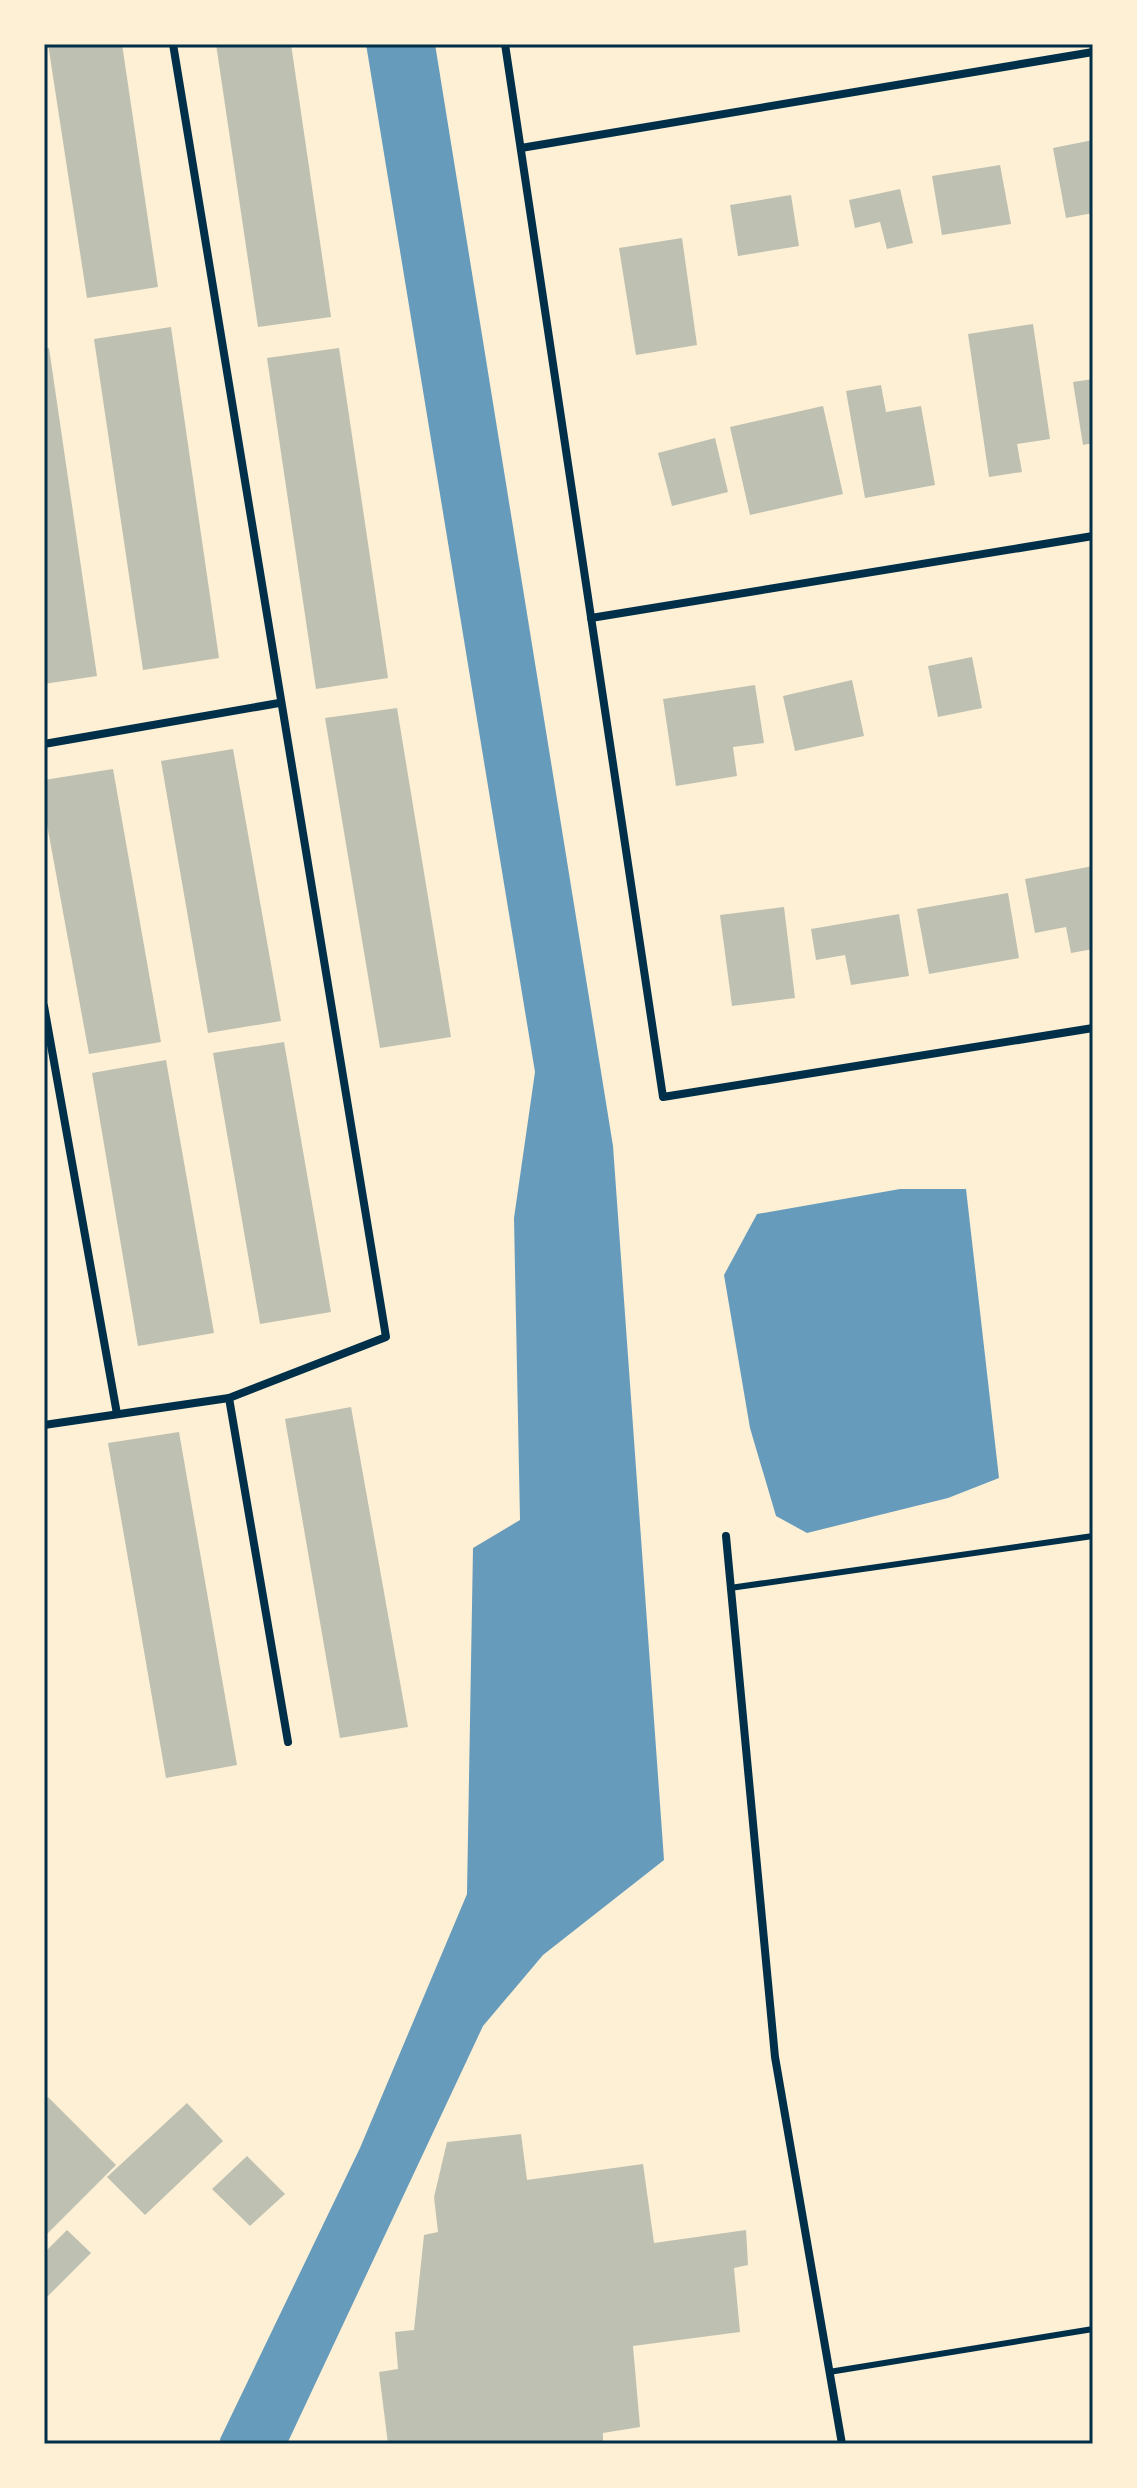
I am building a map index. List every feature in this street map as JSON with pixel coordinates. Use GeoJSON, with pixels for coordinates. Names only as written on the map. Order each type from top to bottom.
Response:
{"type":"FeatureCollection","features":[{"type":"Feature","properties":{"kind":"street"},"geometry":{"type":"LineString","coordinates":[[44,1425],[229,1398],[386,1337],[279,703],[173,44]]}},
{"type":"Feature","properties":{"kind":"street"},"geometry":{"type":"LineString","coordinates":[[505,44],[663,1097],[1093,1028]]}},
{"type":"Feature","properties":{"kind":"street"},"geometry":{"type":"LineString","coordinates":[[521,148],[1093,52]]}},
{"type":"Feature","properties":{"kind":"street"},"geometry":{"type":"LineString","coordinates":[[591,618],[1093,536]]}},
{"type":"Feature","properties":{"kind":"street"},"geometry":{"type":"LineString","coordinates":[[44,744],[279,703]]}},
{"type":"Feature","properties":{"kind":"street"},"geometry":{"type":"LineString","coordinates":[[44,1006],[117,1414]]}},
{"type":"Feature","properties":{"kind":"street"},"geometry":{"type":"LineString","coordinates":[[229,1398],[288,1742]]}},
{"type":"Feature","properties":{"kind":"street"},"geometry":{"type":"LineString","coordinates":[[726,1536],[775,2057],[842,2444]]}},
{"type":"Feature","properties":{"kind":"lane"},"geometry":{"type":"LineString","coordinates":[[730,1588],[1093,1536]]}},
{"type":"Feature","properties":{"kind":"lane"},"geometry":{"type":"LineString","coordinates":[[829,2372],[1093,2329]]}},
{"type":"Feature","properties":{"kind":"water"},"geometry":{"type":"Polygon","coordinates":[[[366,44],[435,44],[613,1146],[664,1860],[543,1955],[483,2026],[287,2444],[221,2444],[220,2439],[360,2148],[467,1894],[473,1548],[520,1520],[514,1218],[535,1072],[366,44]]]}},
{"type":"Feature","properties":{"kind":"water"},"geometry":{"type":"Polygon","coordinates":[[[900,1189],[966,1189],[999,1478],[948,1498],[807,1533],[776,1516],[750,1428],[724,1275],[757,1214],[900,1189]]]}},
{"type":"Feature","properties":{"kind":"building"},"geometry":{"type":"Polygon","coordinates":[[[48,44],[122,44],[158,287],[87,298],[48,44]]]}},
{"type":"Feature","properties":{"kind":"building"},"geometry":{"type":"Polygon","coordinates":[[[216,44],[291,44],[331,317],[258,327],[216,44]]]}},
{"type":"Feature","properties":{"kind":"building"},"geometry":{"type":"Polygon","coordinates":[[[1093,140],[1093,213],[1066,218],[1053,148],[1093,140]]]}},
{"type":"Feature","properties":{"kind":"building"},"geometry":{"type":"Polygon","coordinates":[[[1000,165],[1011,224],[942,235],[932,176],[1000,165]]]}},
{"type":"Feature","properties":{"kind":"building"},"geometry":{"type":"Polygon","coordinates":[[[900,189],[913,243],[887,249],[880,222],[855,228],[849,200],[900,189]]]}},
{"type":"Feature","properties":{"kind":"building"},"geometry":{"type":"Polygon","coordinates":[[[791,195],[799,246],[738,256],[730,205],[791,195]]]}},
{"type":"Feature","properties":{"kind":"building"},"geometry":{"type":"Polygon","coordinates":[[[682,238],[697,345],[636,355],[619,248],[682,238]]]}},
{"type":"Feature","properties":{"kind":"building"},"geometry":{"type":"Polygon","coordinates":[[[1033,324],[1050,439],[1017,444],[1022,472],[989,477],[968,334],[1033,324]]]}},
{"type":"Feature","properties":{"kind":"building"},"geometry":{"type":"Polygon","coordinates":[[[171,327],[219,658],[143,670],[94,339],[171,327]]]}},
{"type":"Feature","properties":{"kind":"building"},"geometry":{"type":"Polygon","coordinates":[[[49,348],[97,676],[44,684],[44,349],[49,348]]]}},
{"type":"Feature","properties":{"kind":"building"},"geometry":{"type":"Polygon","coordinates":[[[339,348],[388,678],[316,689],[267,358],[339,348]]]}},
{"type":"Feature","properties":{"kind":"building"},"geometry":{"type":"Polygon","coordinates":[[[1093,379],[1093,443],[1083,445],[1073,382],[1093,379]]]}},
{"type":"Feature","properties":{"kind":"building"},"geometry":{"type":"Polygon","coordinates":[[[881,385],[886,412],[921,406],[935,485],[865,498],[846,391],[881,385]]]}},
{"type":"Feature","properties":{"kind":"building"},"geometry":{"type":"Polygon","coordinates":[[[823,406],[843,494],[750,515],[730,427],[823,406]]]}},
{"type":"Feature","properties":{"kind":"building"},"geometry":{"type":"Polygon","coordinates":[[[715,438],[728,492],[672,506],[658,453],[715,438]]]}},
{"type":"Feature","properties":{"kind":"building"},"geometry":{"type":"Polygon","coordinates":[[[972,657],[982,708],[938,717],[928,666],[972,657]]]}},
{"type":"Feature","properties":{"kind":"building"},"geometry":{"type":"Polygon","coordinates":[[[852,680],[864,736],[795,751],[783,696],[852,680]]]}},
{"type":"Feature","properties":{"kind":"building"},"geometry":{"type":"Polygon","coordinates":[[[755,685],[764,743],[733,747],[737,776],[676,786],[663,699],[755,685]]]}},
{"type":"Feature","properties":{"kind":"building"},"geometry":{"type":"Polygon","coordinates":[[[397,708],[451,1037],[380,1048],[325,718],[397,708]]]}},
{"type":"Feature","properties":{"kind":"building"},"geometry":{"type":"Polygon","coordinates":[[[233,749],[281,1021],[208,1033],[161,761],[233,749]]]}},
{"type":"Feature","properties":{"kind":"building"},"geometry":{"type":"Polygon","coordinates":[[[113,769],[161,1042],[89,1054],[44,808],[44,780],[113,769]]]}},
{"type":"Feature","properties":{"kind":"building"},"geometry":{"type":"Polygon","coordinates":[[[1093,866],[1093,949],[1071,953],[1066,927],[1035,933],[1025,879],[1093,866]]]}},
{"type":"Feature","properties":{"kind":"building"},"geometry":{"type":"Polygon","coordinates":[[[1008,893],[1019,958],[929,974],[917,909],[1008,893]]]}},
{"type":"Feature","properties":{"kind":"building"},"geometry":{"type":"Polygon","coordinates":[[[784,907],[795,998],[732,1006],[720,915],[784,907]]]}},
{"type":"Feature","properties":{"kind":"building"},"geometry":{"type":"Polygon","coordinates":[[[899,914],[909,976],[851,985],[845,955],[816,960],[811,929],[899,914]]]}},
{"type":"Feature","properties":{"kind":"building"},"geometry":{"type":"Polygon","coordinates":[[[284,1042],[331,1312],[260,1324],[213,1053],[284,1042]]]}},
{"type":"Feature","properties":{"kind":"building"},"geometry":{"type":"Polygon","coordinates":[[[166,1060],[214,1333],[138,1346],[92,1073],[166,1060]]]}},
{"type":"Feature","properties":{"kind":"building"},"geometry":{"type":"Polygon","coordinates":[[[351,1407],[408,1727],[340,1738],[285,1419],[351,1407]]]}},
{"type":"Feature","properties":{"kind":"building"},"geometry":{"type":"Polygon","coordinates":[[[179,1432],[237,1765],[166,1778],[108,1443],[179,1432]]]}},
{"type":"Feature","properties":{"kind":"building"},"geometry":{"type":"Polygon","coordinates":[[[48,2097],[116,2165],[44,2237],[44,2101],[48,2097]]]}},
{"type":"Feature","properties":{"kind":"building"},"geometry":{"type":"Polygon","coordinates":[[[187,2103],[223,2141],[145,2215],[107,2177],[187,2103]]]}},
{"type":"Feature","properties":{"kind":"building"},"geometry":{"type":"Polygon","coordinates":[[[521,2134],[527,2180],[643,2164],[654,2243],[746,2230],[748,2265],[734,2268],[740,2332],[633,2346],[640,2427],[603,2433],[603,2444],[388,2444],[379,2372],[398,2369],[395,2332],[414,2330],[424,2235],[438,2232],[434,2197],[447,2142],[521,2134]]]}},
{"type":"Feature","properties":{"kind":"building"},"geometry":{"type":"Polygon","coordinates":[[[247,2156],[285,2194],[250,2226],[212,2189],[247,2156]]]}},
{"type":"Feature","properties":{"kind":"building"},"geometry":{"type":"Polygon","coordinates":[[[67,2230],[91,2253],[47,2297],[44,2295],[44,2253],[67,2230]]]}}]}
